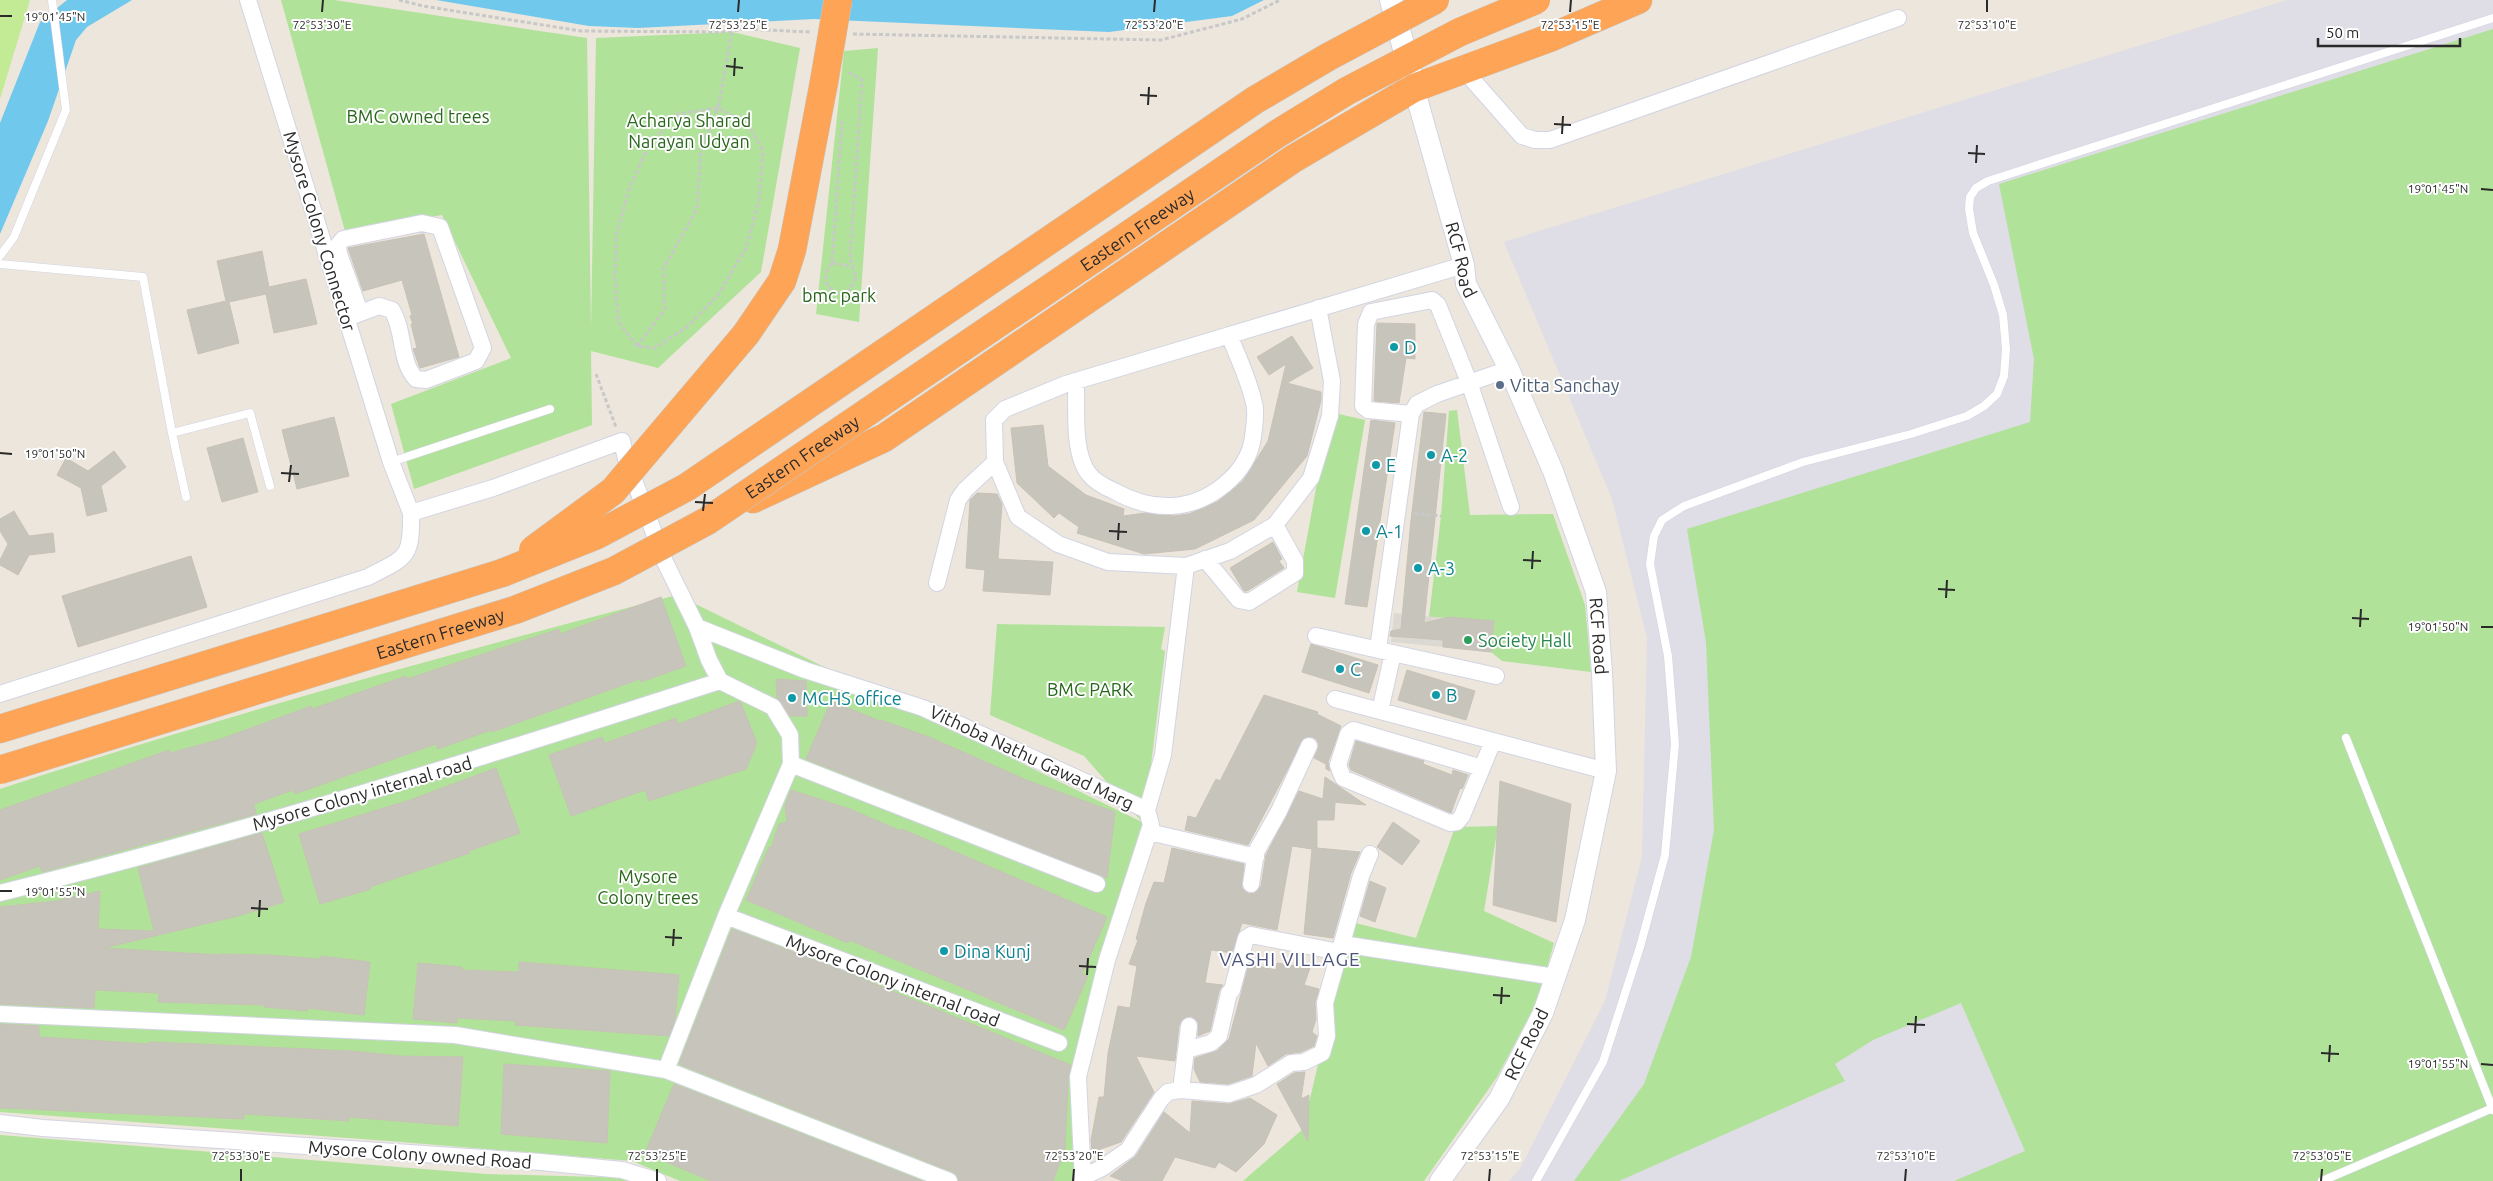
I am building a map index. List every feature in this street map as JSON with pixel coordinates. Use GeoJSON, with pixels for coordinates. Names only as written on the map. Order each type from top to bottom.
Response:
{"type":"FeatureCollection","features":[{"type":"Feature","properties":{"kind":"highway"},"geometry":{"type":"LineString","coordinates":[[502,573],[613,491],[746,334],[782,281],[792,250],[835,81],[838,0]]}},
{"type":"Feature","properties":{"kind":"highway"},"geometry":{"type":"LineString","coordinates":[[0,728],[502,573],[597,535],[686,487],[1255,100],[1328,56],[1435,0]]}},
{"type":"Feature","properties":{"kind":"highway","name":"Eastern Freeway"},"geometry":{"type":"LineString","coordinates":[[0,770],[515,610],[614,571],[707,521],[1276,134],[1348,91],[1460,32],[1536,0]]}},
{"type":"Feature","properties":{"kind":"highway"},"geometry":{"type":"LineString","coordinates":[[707,521],[884,438],[1293,159],[1414,88],[1552,37],[1638,0]]}},
{"type":"Feature","properties":{"kind":"main road"},"geometry":{"type":"LineString","coordinates":[[1391,0],[1414,88]]}},
{"type":"Feature","properties":{"kind":"street","name":"Mysore Colony Connector"},"geometry":{"type":"LineString","coordinates":[[248,0],[353,315],[391,462],[411,514]]}},
{"type":"Feature","properties":{"kind":"street"},"geometry":{"type":"LineString","coordinates":[[1464,70],[1522,136],[1536,140],[1550,140],[1898,18]]}},
{"type":"Feature","properties":{"kind":"street","name":"RCF Road"},"geometry":{"type":"LineString","coordinates":[[1414,88],[1464,264],[1466,284],[1509,369],[1553,471],[1596,592],[1606,771],[1575,920],[1543,1013],[1499,1099],[1440,1181]]}},
{"type":"Feature","properties":{"kind":"street"},"geometry":{"type":"LineString","coordinates":[[422,224],[432,224],[440,227],[483,348],[476,361],[426,380],[416,379],[408,371],[398,320],[392,310],[379,306],[353,315],[339,254],[338,245],[342,239],[422,224]]}},
{"type":"Feature","properties":{"kind":"street"},"geometry":{"type":"LineString","coordinates":[[1318,308],[1332,381],[1330,416],[1312,478],[1275,525],[1230,551],[1186,566],[1108,562],[1058,544],[1018,516],[995,462],[994,420],[1005,409],[1076,381],[1230,335],[1318,308],[1464,264]]}},
{"type":"Feature","properties":{"kind":"street"},"geometry":{"type":"LineString","coordinates":[[1411,414],[1368,410],[1364,406],[1367,317],[1371,312],[1426,299],[1432,300],[1438,305],[1469,382],[1511,507]]}},
{"type":"Feature","properties":{"kind":"street"},"geometry":{"type":"LineString","coordinates":[[1076,381],[1078,452],[1088,473],[1102,485],[1123,496],[1149,505],[1174,506],[1197,500],[1221,488],[1242,468],[1253,439],[1255,405],[1230,335]]}},
{"type":"Feature","properties":{"kind":"street"},"geometry":{"type":"LineString","coordinates":[[1380,711],[1396,510],[1411,414],[1417,404],[1426,399],[1509,369]]}},
{"type":"Feature","properties":{"kind":"street"},"geometry":{"type":"LineString","coordinates":[[0,694],[368,577],[403,558],[411,540],[411,514],[493,488],[622,441],[626,459],[665,562],[697,627],[709,660],[720,681],[773,707],[790,735],[791,764],[726,916],[666,1070]]}},
{"type":"Feature","properties":{"kind":"street"},"geometry":{"type":"LineString","coordinates":[[937,583],[958,500],[964,490],[995,462]]}},
{"type":"Feature","properties":{"kind":"street"},"geometry":{"type":"LineString","coordinates":[[1205,559],[1239,600],[1249,602],[1295,573],[1295,561],[1275,525]]}},
{"type":"Feature","properties":{"kind":"street"},"geometry":{"type":"LineString","coordinates":[[1147,810],[1163,755],[1186,566]]}},
{"type":"Feature","properties":{"kind":"street","name":"Vithoba Nathu Gawad Marg"},"geometry":{"type":"LineString","coordinates":[[697,627],[805,670],[923,708],[1147,810],[1151,825],[1107,960],[1078,1077],[1083,1179]]}},
{"type":"Feature","properties":{"kind":"street"},"geometry":{"type":"LineString","coordinates":[[1316,636],[1496,676]]}},
{"type":"Feature","properties":{"kind":"street","name":"Mysore Colony internal road"},"geometry":{"type":"LineString","coordinates":[[0,892],[94,869],[474,761],[720,681]]}},
{"type":"Feature","properties":{"kind":"street"},"geometry":{"type":"LineString","coordinates":[[1335,699],[1606,771]]}},
{"type":"Feature","properties":{"kind":"street"},"geometry":{"type":"LineString","coordinates":[[1482,768],[1352,730],[1348,734],[1338,765],[1343,778],[1450,823],[1457,822],[1462,816],[1494,741]]}},
{"type":"Feature","properties":{"kind":"street"},"geometry":{"type":"LineString","coordinates":[[1251,884],[1257,850],[1261,847],[1280,811],[1309,746]]}},
{"type":"Feature","properties":{"kind":"street"},"geometry":{"type":"LineString","coordinates":[[791,764],[1097,884]]}},
{"type":"Feature","properties":{"kind":"street"},"geometry":{"type":"LineString","coordinates":[[1149,832],[1256,857]]}},
{"type":"Feature","properties":{"kind":"street"},"geometry":{"type":"LineString","coordinates":[[1083,1179],[1128,1150],[1161,1099],[1168,1092],[1181,1090],[1228,1094],[1256,1085],[1291,1063],[1304,1062],[1322,1053],[1327,1036],[1325,1003],[1361,876],[1370,854]]}},
{"type":"Feature","properties":{"kind":"street","name":"Mysore Colony internal road"},"geometry":{"type":"LineString","coordinates":[[726,916],[1059,1043]]}},
{"type":"Feature","properties":{"kind":"street"},"geometry":{"type":"LineString","coordinates":[[1186,1050],[1211,1044],[1219,1036],[1229,993],[1232,990],[1246,938],[1251,935],[1555,978]]}},
{"type":"Feature","properties":{"kind":"street"},"geometry":{"type":"LineString","coordinates":[[0,1014],[455,1035],[666,1070],[949,1181]]}},
{"type":"Feature","properties":{"kind":"street"},"geometry":{"type":"LineString","coordinates":[[1181,1090],[1189,1026]]}},
{"type":"Feature","properties":{"kind":"street","name":"Mysore Colony owned Road"},"geometry":{"type":"LineString","coordinates":[[0,1123],[43,1128],[541,1162],[622,1170],[658,1181]]}},
{"type":"Feature","properties":{"kind":"lane"},"geometry":{"type":"LineString","coordinates":[[0,256],[14,237],[66,110],[52,0]]}},
{"type":"Feature","properties":{"kind":"lane"},"geometry":{"type":"LineString","coordinates":[[1536,1181],[1603,1062],[1640,948],[1665,855],[1674,744],[1668,656],[1650,564],[1654,536],[1662,520],[1684,506],[1803,462],[1911,434],[1966,416],[1984,406],[1997,394],[2004,376],[2006,349],[2003,315],[1973,233],[1969,209],[1970,197],[1976,188],[1988,181],[2493,18]]}},
{"type":"Feature","properties":{"kind":"lane"},"geometry":{"type":"LineString","coordinates":[[0,264],[143,277],[186,497]]}},
{"type":"Feature","properties":{"kind":"lane"},"geometry":{"type":"LineString","coordinates":[[391,462],[550,408]]}},
{"type":"Feature","properties":{"kind":"lane"},"geometry":{"type":"LineString","coordinates":[[172,433],[250,413],[270,486]]}},
{"type":"Feature","properties":{"kind":"lane"},"geometry":{"type":"LineString","coordinates":[[2322,1181],[2493,1109],[2346,738]]}},
{"type":"Feature","properties":{"kind":"path"},"geometry":{"type":"LineString","coordinates":[[637,346],[665,309],[663,269],[697,209],[701,149],[718,108],[732,32]]}},
{"type":"Feature","properties":{"kind":"path"},"geometry":{"type":"LineString","coordinates":[[850,43],[852,34]]}},
{"type":"Feature","properties":{"kind":"path"},"geometry":{"type":"LineString","coordinates":[[835,81],[846,71],[862,80],[850,258],[856,278],[849,290],[839,294],[830,290],[825,279],[825,271],[832,262],[842,119]]}},
{"type":"Feature","properties":{"kind":"path"},"geometry":{"type":"LineString","coordinates":[[718,108],[748,124],[763,151],[759,200],[746,248],[718,296],[687,327],[655,348],[637,346],[618,321],[615,277],[616,237],[628,189],[649,144],[677,114],[718,108]]}},
{"type":"Feature","properties":{"kind":"path"},"geometry":{"type":"LineString","coordinates":[[832,262],[852,267]]}},
{"type":"Feature","properties":{"kind":"path"},"geometry":{"type":"LineString","coordinates":[[596,374],[622,441]]}},
{"type":"Feature","properties":{"kind":"path"},"geometry":{"type":"LineString","coordinates":[[1396,510],[1441,516]]}},
{"type":"Feature","properties":{"kind":"shaded area"},"geometry":{"type":"Polygon","coordinates":[[[2287,0],[2493,0],[2493,1181],[1509,1181],[1521,1167],[1605,1001],[1642,857],[1647,638],[1612,499],[1504,242],[2287,0]]]}},
{"type":"Feature","properties":{"kind":"shaded area"},"geometry":{"type":"Polygon","coordinates":[[[1394,613],[1445,618],[1443,647],[1391,642],[1394,613]]]}},
{"type":"Feature","properties":{"kind":"green space"},"geometry":{"type":"Polygon","coordinates":[[[0,0],[30,0],[0,99],[0,0]]]}},
{"type":"Feature","properties":{"kind":"green space","name":"BMC owned trees"},"geometry":{"type":"Polygon","coordinates":[[[281,0],[334,0],[587,38],[591,331],[596,38],[732,32],[800,48],[761,272],[658,368],[591,351],[592,425],[414,489],[391,404],[511,358],[442,215],[345,231],[281,0]]]}},
{"type":"Feature","properties":{"kind":"green space"},"geometry":{"type":"Polygon","coordinates":[[[2493,29],[2493,1181],[1954,1181],[2025,1151],[1961,1003],[1873,1040],[1835,1064],[1845,1081],[1619,1181],[1574,1181],[1644,1084],[1691,957],[1714,830],[1706,642],[1687,529],[2030,422],[2034,359],[1999,184],[2493,29]]]}},
{"type":"Feature","properties":{"kind":"green space","name":"bmc park"},"geometry":{"type":"Polygon","coordinates":[[[878,48],[859,322],[816,314],[844,51],[878,48]]]}},
{"type":"Feature","properties":{"kind":"green space"},"geometry":{"type":"Polygon","coordinates":[[[1457,410],[1470,515],[1553,514],[1585,605],[1591,672],[1502,661],[1491,652],[1494,621],[1429,617],[1441,516],[1449,411],[1457,410]]]}},
{"type":"Feature","properties":{"kind":"green space"},"geometry":{"type":"Polygon","coordinates":[[[1330,412],[1365,420],[1335,598],[1297,592],[1330,412]]]}},
{"type":"Feature","properties":{"kind":"green space","name":"Mysore Colony trees"},"geometry":{"type":"Polygon","coordinates":[[[677,595],[1142,822],[1084,756],[990,715],[997,624],[1165,627],[1161,649],[1165,651],[1144,822],[1139,833],[1078,1077],[1089,1181],[680,1181],[632,1161],[0,1112],[0,789],[252,711],[677,595]]]}},
{"type":"Feature","properties":{"kind":"green space"},"geometry":{"type":"Polygon","coordinates":[[[1498,826],[1484,911],[1554,943],[1538,1000],[1497,1077],[1424,1181],[1243,1181],[1303,1129],[1351,922],[1416,938],[1455,827],[1498,826]]]}},
{"type":"Feature","properties":{"kind":"green space"},"geometry":{"type":"Polygon","coordinates":[[[0,1135],[486,1174],[635,1178],[643,1181],[0,1181],[0,1135]]]}},
{"type":"Feature","properties":{"kind":"water"},"geometry":{"type":"Polygon","coordinates":[[[67,0],[132,0],[87,27],[76,40],[48,121],[0,234],[0,123],[40,22],[67,0]]]}},
{"type":"Feature","properties":{"kind":"water"},"geometry":{"type":"Polygon","coordinates":[[[436,0],[1264,0],[1232,16],[1109,32],[814,19],[638,28],[589,26],[436,0]]]}},
{"type":"Feature","properties":{"kind":"building"},"geometry":{"type":"Polygon","coordinates":[[[424,234],[459,357],[420,368],[413,349],[417,348],[411,324],[413,324],[410,316],[412,315],[402,280],[363,291],[348,248],[424,234]]]}},
{"type":"Feature","properties":{"kind":"building"},"geometry":{"type":"Polygon","coordinates":[[[262,251],[269,287],[306,279],[317,324],[274,333],[266,294],[229,302],[239,343],[198,354],[187,310],[226,301],[217,261],[262,251]]]}},
{"type":"Feature","properties":{"kind":"building","name":"D"},"geometry":{"type":"Polygon","coordinates":[[[1377,323],[1415,324],[1415,359],[1406,358],[1399,403],[1374,401],[1377,323]]]}},
{"type":"Feature","properties":{"kind":"building"},"geometry":{"type":"Polygon","coordinates":[[[1292,336],[1313,368],[1287,383],[1321,392],[1321,400],[1307,456],[1254,520],[1195,549],[1144,554],[1077,533],[1079,527],[1059,513],[1054,518],[1017,483],[1011,428],[1043,425],[1048,466],[1086,495],[1124,509],[1123,516],[1145,513],[1173,516],[1189,514],[1217,502],[1243,481],[1268,441],[1286,364],[1269,375],[1257,357],[1292,336]]]}},
{"type":"Feature","properties":{"kind":"building"},"geometry":{"type":"Polygon","coordinates":[[[1424,412],[1446,414],[1424,623],[1449,617],[1494,621],[1491,652],[1443,647],[1443,640],[1390,636],[1391,631],[1401,629],[1411,520],[1424,412]]]}},
{"type":"Feature","properties":{"kind":"building"},"geometry":{"type":"Polygon","coordinates":[[[334,417],[349,476],[297,489],[282,430],[334,417]]]}},
{"type":"Feature","properties":{"kind":"building","name":"A-1"},"geometry":{"type":"Polygon","coordinates":[[[1371,420],[1395,423],[1367,607],[1345,604],[1371,420]]]}},
{"type":"Feature","properties":{"kind":"building"},"geometry":{"type":"Polygon","coordinates":[[[243,438],[258,492],[222,502],[207,448],[243,438]]]}},
{"type":"Feature","properties":{"kind":"building"},"geometry":{"type":"Polygon","coordinates":[[[114,451],[126,467],[101,486],[107,511],[87,516],[81,488],[57,475],[66,458],[88,471],[114,451]]]}},
{"type":"Feature","properties":{"kind":"building"},"geometry":{"type":"Polygon","coordinates":[[[977,493],[997,494],[1002,504],[998,559],[1053,562],[1050,595],[983,591],[985,570],[966,568],[970,500],[977,493]]]}},
{"type":"Feature","properties":{"kind":"building"},"geometry":{"type":"Polygon","coordinates":[[[14,511],[29,536],[53,533],[55,552],[29,555],[18,575],[0,565],[0,560],[8,544],[0,531],[0,519],[14,511]]]}},
{"type":"Feature","properties":{"kind":"building"},"geometry":{"type":"Polygon","coordinates":[[[1273,542],[1282,559],[1279,561],[1284,568],[1244,591],[1230,568],[1273,542]]]}},
{"type":"Feature","properties":{"kind":"building"},"geometry":{"type":"Polygon","coordinates":[[[191,556],[207,607],[78,647],[62,596],[191,556]]]}},
{"type":"Feature","properties":{"kind":"building"},"geometry":{"type":"Polygon","coordinates":[[[661,597],[686,666],[641,682],[640,679],[492,732],[491,730],[438,749],[436,744],[295,794],[293,790],[254,804],[256,814],[42,872],[40,866],[0,880],[0,810],[169,750],[170,753],[221,739],[311,706],[312,709],[406,676],[407,679],[559,629],[560,634],[661,597]]]}},
{"type":"Feature","properties":{"kind":"building","name":"C"},"geometry":{"type":"Polygon","coordinates":[[[1311,644],[1378,665],[1369,693],[1302,672],[1311,644]]]}},
{"type":"Feature","properties":{"kind":"building","name":"B"},"geometry":{"type":"Polygon","coordinates":[[[1407,670],[1475,691],[1466,720],[1398,700],[1407,670]]]}},
{"type":"Feature","properties":{"kind":"building","name":"MCHS office"},"geometry":{"type":"Polygon","coordinates":[[[776,679],[806,681],[807,716],[790,716],[777,698],[776,679]]]}},
{"type":"Feature","properties":{"kind":"building"},"geometry":{"type":"Polygon","coordinates":[[[1264,695],[1318,712],[1317,714],[1341,726],[1328,762],[1330,771],[1326,769],[1326,764],[1314,758],[1319,746],[1317,740],[1313,737],[1304,738],[1248,845],[1185,830],[1188,816],[1196,818],[1216,779],[1220,781],[1264,695]]]}},
{"type":"Feature","properties":{"kind":"building"},"geometry":{"type":"Polygon","coordinates":[[[739,701],[757,743],[746,769],[649,801],[645,790],[571,816],[549,755],[602,737],[605,743],[676,718],[678,724],[739,701]]]}},
{"type":"Feature","properties":{"kind":"building"},"geometry":{"type":"Polygon","coordinates":[[[831,701],[880,721],[929,737],[1029,781],[1115,812],[1107,878],[806,759],[831,701]]]}},
{"type":"Feature","properties":{"kind":"building"},"geometry":{"type":"Polygon","coordinates":[[[1356,741],[1424,761],[1423,764],[1452,775],[1453,770],[1468,775],[1462,789],[1460,788],[1451,813],[1351,770],[1349,765],[1356,741]]]}},
{"type":"Feature","properties":{"kind":"building"},"geometry":{"type":"Polygon","coordinates":[[[496,768],[520,833],[469,851],[470,853],[370,887],[371,889],[320,904],[299,834],[410,800],[496,768]]]}},
{"type":"Feature","properties":{"kind":"building"},"geometry":{"type":"Polygon","coordinates":[[[1325,777],[1366,805],[1332,802],[1335,803],[1334,820],[1317,820],[1317,848],[1360,852],[1351,873],[1333,938],[1304,934],[1312,849],[1292,846],[1277,930],[1242,923],[1232,953],[1211,950],[1205,983],[1223,985],[1219,991],[1210,1031],[1198,1036],[1198,1022],[1191,1016],[1186,1017],[1179,1025],[1175,1061],[1136,1056],[1154,1092],[1121,1142],[1092,1152],[1091,1140],[1099,1097],[1104,1097],[1108,1053],[1118,1006],[1130,1008],[1137,966],[1129,964],[1138,940],[1136,939],[1146,903],[1154,882],[1164,883],[1172,848],[1244,864],[1242,888],[1249,894],[1255,893],[1261,886],[1266,855],[1299,791],[1323,799],[1325,777]]]}},
{"type":"Feature","properties":{"kind":"building"},"geometry":{"type":"Polygon","coordinates":[[[1500,781],[1571,804],[1556,922],[1493,905],[1500,781]]]}},
{"type":"Feature","properties":{"kind":"building"},"geometry":{"type":"Polygon","coordinates":[[[791,790],[850,809],[901,831],[902,829],[1107,917],[1082,974],[1088,976],[1064,1030],[849,940],[848,943],[746,900],[769,847],[771,848],[779,824],[787,822],[785,806],[791,790]]]}},
{"type":"Feature","properties":{"kind":"building"},"geometry":{"type":"Polygon","coordinates":[[[1393,822],[1420,841],[1402,865],[1377,847],[1393,822]]]}},
{"type":"Feature","properties":{"kind":"building"},"geometry":{"type":"Polygon","coordinates":[[[262,833],[284,902],[238,916],[104,948],[321,959],[321,956],[370,962],[364,1015],[308,1008],[307,1011],[264,1007],[264,1005],[158,1002],[159,993],[95,990],[94,1008],[0,1004],[0,907],[56,901],[100,891],[98,929],[154,931],[138,868],[262,833]]]}},
{"type":"Feature","properties":{"kind":"building"},"geometry":{"type":"Polygon","coordinates":[[[1370,881],[1386,888],[1375,922],[1360,916],[1370,881]]]}},
{"type":"Feature","properties":{"kind":"building"},"geometry":{"type":"Polygon","coordinates":[[[732,929],[846,972],[1071,1065],[1068,1077],[1065,1149],[1053,1181],[959,1181],[957,1175],[953,1172],[679,1064],[732,929]]]}},
{"type":"Feature","properties":{"kind":"building"},"geometry":{"type":"Polygon","coordinates":[[[519,962],[679,975],[675,1019],[669,1036],[515,1025],[516,1021],[457,1018],[457,1023],[413,1019],[418,963],[462,967],[462,970],[519,972],[519,962]]]}},
{"type":"Feature","properties":{"kind":"building"},"geometry":{"type":"Polygon","coordinates":[[[1277,963],[1310,968],[1304,985],[1319,989],[1315,1003],[1316,1019],[1312,1032],[1317,1036],[1314,1046],[1301,1052],[1286,1054],[1268,1066],[1256,1043],[1252,1076],[1228,1084],[1200,1082],[1194,1069],[1195,1058],[1217,1051],[1229,1039],[1249,964],[1276,970],[1277,963]]]}},
{"type":"Feature","properties":{"kind":"building"},"geometry":{"type":"Polygon","coordinates":[[[0,1024],[39,1026],[39,1037],[149,1044],[149,1042],[352,1051],[400,1056],[463,1057],[458,1126],[349,1117],[349,1121],[244,1114],[244,1119],[0,1108],[0,1024]]]}},
{"type":"Feature","properties":{"kind":"building"},"geometry":{"type":"Polygon","coordinates":[[[504,1064],[610,1071],[607,1143],[501,1134],[504,1064]]]}},
{"type":"Feature","properties":{"kind":"building"},"geometry":{"type":"Polygon","coordinates":[[[1305,1072],[1301,1099],[1309,1095],[1308,1141],[1277,1084],[1294,1073],[1305,1072]]]}},
{"type":"Feature","properties":{"kind":"building"},"geometry":{"type":"Polygon","coordinates":[[[674,1084],[922,1181],[711,1181],[645,1153],[674,1084]]]}},
{"type":"Feature","properties":{"kind":"building"},"geometry":{"type":"Polygon","coordinates":[[[1250,1098],[1277,1115],[1264,1144],[1236,1172],[1219,1162],[1215,1168],[1175,1157],[1162,1181],[1123,1181],[1110,1176],[1136,1156],[1164,1112],[1190,1133],[1192,1101],[1229,1104],[1250,1098]]]}},
{"type":"Feature","properties":{"kind":"place","name":"D"},"geometry":{"type":"Point","coordinates":[1394,347]}},
{"type":"Feature","properties":{"kind":"place","name":"Vitta Sanchay"},"geometry":{"type":"Point","coordinates":[1500,385]}},
{"type":"Feature","properties":{"kind":"place","name":"A-2"},"geometry":{"type":"Point","coordinates":[1431,455]}},
{"type":"Feature","properties":{"kind":"place","name":"E"},"geometry":{"type":"Point","coordinates":[1376,465]}},
{"type":"Feature","properties":{"kind":"place","name":"A-1"},"geometry":{"type":"Point","coordinates":[1366,531]}},
{"type":"Feature","properties":{"kind":"place","name":"A-3"},"geometry":{"type":"Point","coordinates":[1418,568]}},
{"type":"Feature","properties":{"kind":"place","name":"Society Hall"},"geometry":{"type":"Point","coordinates":[1468,640]}},
{"type":"Feature","properties":{"kind":"place","name":"C"},"geometry":{"type":"Point","coordinates":[1340,669]}},
{"type":"Feature","properties":{"kind":"place","name":"B"},"geometry":{"type":"Point","coordinates":[1436,695]}},
{"type":"Feature","properties":{"kind":"place","name":"MCHS office"},"geometry":{"type":"Point","coordinates":[792,698]}},
{"type":"Feature","properties":{"kind":"place","name":"Dina Kunj"},"geometry":{"type":"Point","coordinates":[944,951]}},
{"type":"Feature","properties":{"kind":"district","name":"VASHI VILLAGE"},"geometry":{"type":"Point","coordinates":[1290,959]}},
{"type":"Feature","properties":{"kind":"park label","name":"Acharya Sharad Narayan Udyan"},"geometry":{"type":"Point","coordinates":[689,130]}},
{"type":"Feature","properties":{"kind":"park label","name":"BMC PARK"},"geometry":{"type":"Point","coordinates":[1090,689]}}]}
